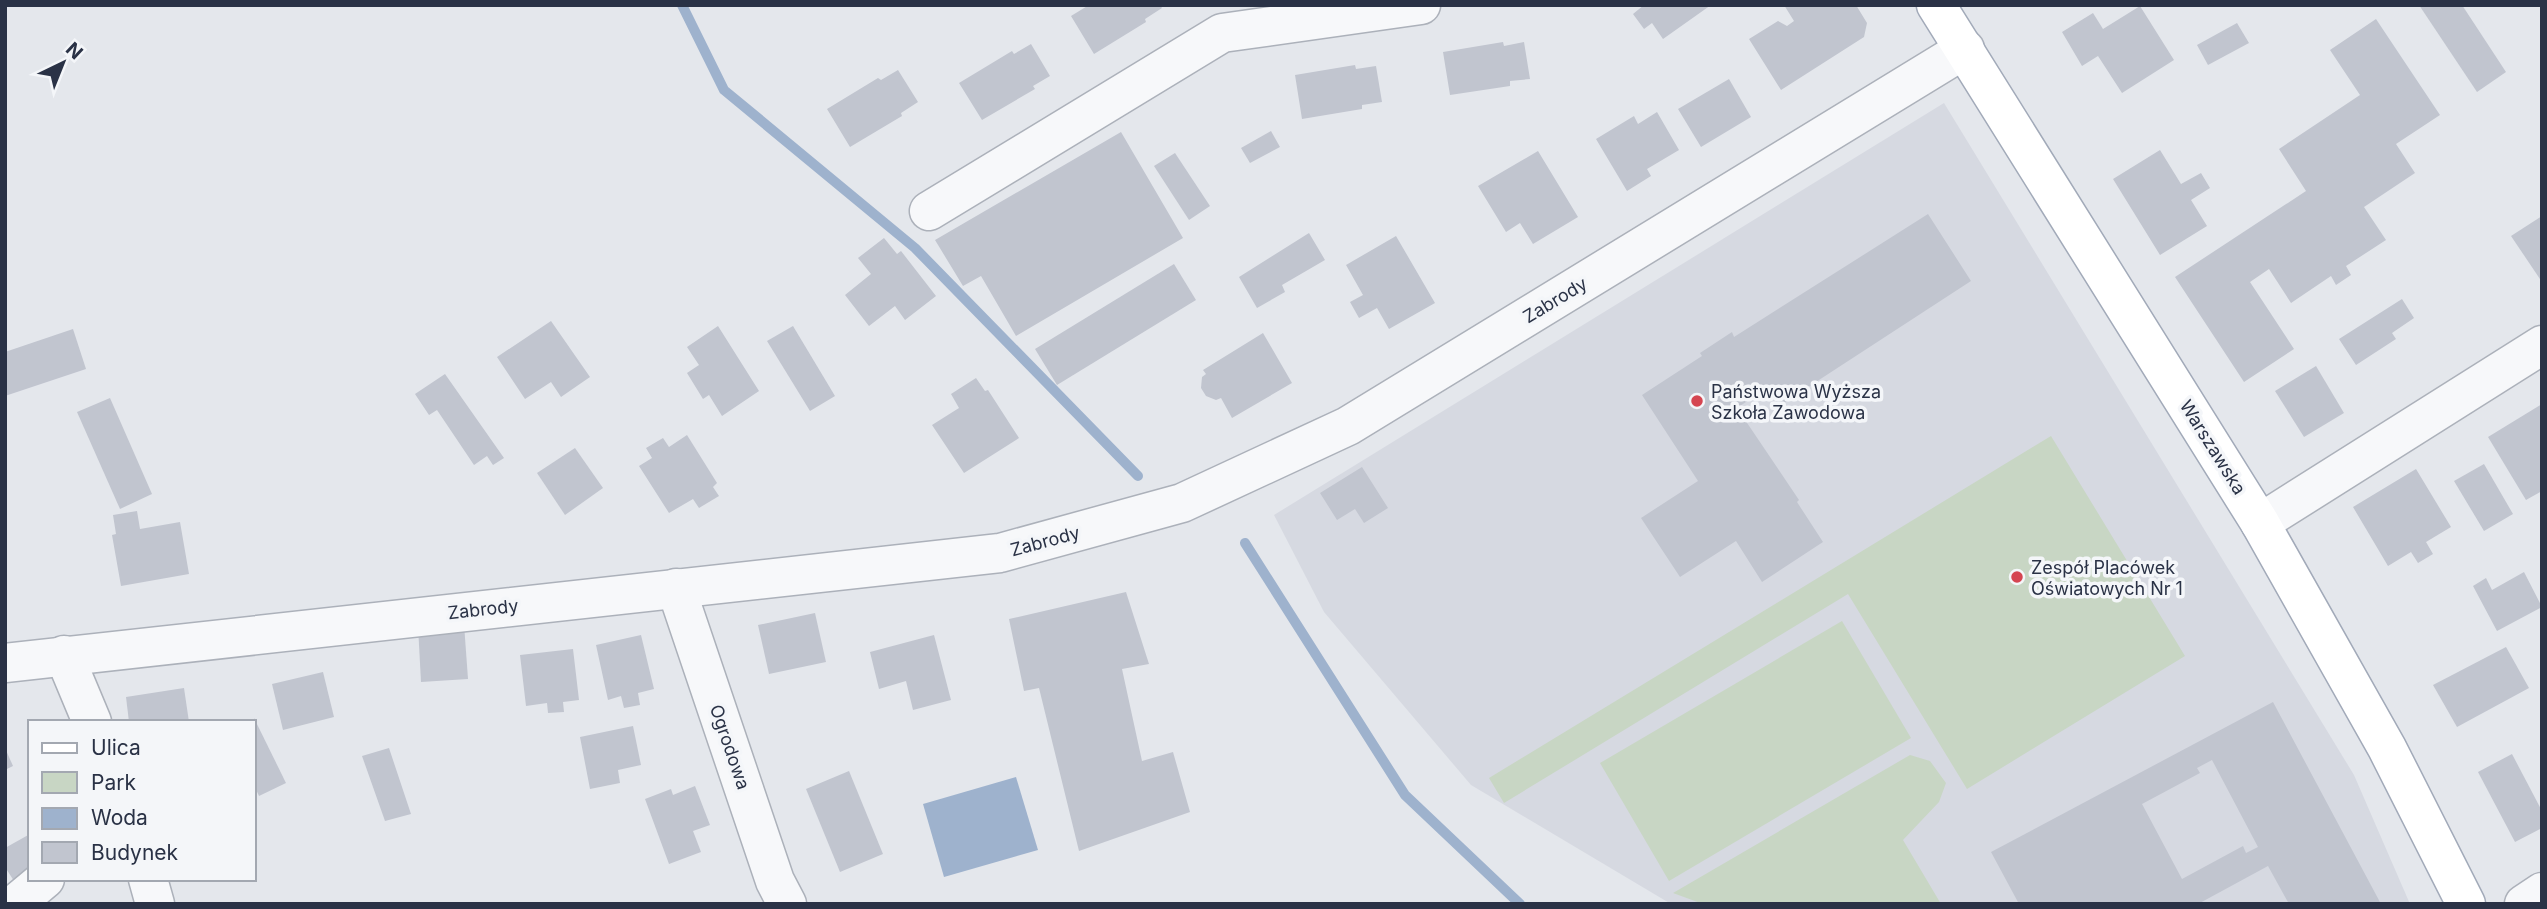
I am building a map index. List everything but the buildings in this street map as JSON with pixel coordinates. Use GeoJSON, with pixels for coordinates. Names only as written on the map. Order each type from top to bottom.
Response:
{"type":"FeatureCollection","features":[{"type":"Feature","properties":{"kind":"main road","name":"Warszawska"},"geometry":{"type":"LineString","coordinates":[[1936,5],[2260,523],[2387,748],[2466,904]]}},
{"type":"Feature","properties":{"kind":"street"},"geometry":{"type":"LineString","coordinates":[[929,211],[1222,33],[1421,5]]}},
{"type":"Feature","properties":{"kind":"street","name":"Zabrody"},"geometry":{"type":"LineString","coordinates":[[5,663],[1000,553],[1182,503],[1348,425],[1965,49]]}},
{"type":"Feature","properties":{"kind":"street"},"geometry":{"type":"LineString","coordinates":[[2260,523],[2542,345]]}},
{"type":"Feature","properties":{"kind":"street","name":"Ogrodowa"},"geometry":{"type":"LineString","coordinates":[[676,588],[775,881],[787,904]]}},
{"type":"Feature","properties":{"kind":"street"},"geometry":{"type":"LineString","coordinates":[[64,655],[91,720]]}},
{"type":"Feature","properties":{"kind":"street"},"geometry":{"type":"LineString","coordinates":[[15,904],[44,881]]}},
{"type":"Feature","properties":{"kind":"street"},"geometry":{"type":"LineString","coordinates":[[149,881],[155,904]]}},
{"type":"Feature","properties":{"kind":"shaded area"},"geometry":{"type":"Polygon","coordinates":[[[1944,103],[2354,775],[2410,904],[1671,904],[1471,785],[1324,612],[1274,515],[1944,103]]]}},
{"type":"Feature","properties":{"kind":"green space"},"geometry":{"type":"Polygon","coordinates":[[[2051,436],[2185,656],[1967,789],[1848,594],[1504,803],[1489,778],[2051,436]]]}},
{"type":"Feature","properties":{"kind":"green space"},"geometry":{"type":"Polygon","coordinates":[[[1842,621],[1911,738],[1669,881],[1600,763],[1842,621]]]}},
{"type":"Feature","properties":{"kind":"green space"},"geometry":{"type":"Polygon","coordinates":[[[1910,755],[1930,761],[1946,783],[1939,802],[1903,840],[1941,904],[1703,904],[1673,893],[1910,755]]]}},
{"type":"Feature","properties":{"kind":"water"},"geometry":{"type":"Polygon","coordinates":[[[1016,777],[1038,850],[944,877],[923,804],[1016,777]]]}},
{"type":"Feature","properties":{"kind":"waterway"},"geometry":{"type":"LineString","coordinates":[[682,5],[724,90],[915,248],[1138,476]]}},
{"type":"Feature","properties":{"kind":"waterway"},"geometry":{"type":"LineString","coordinates":[[1245,543],[1405,795],[1520,904]]}},
{"type":"Feature","properties":{"kind":"place","name":"Państwowa Wyższa Szkoła Zawodowa"},"geometry":{"type":"Point","coordinates":[1697,401]}},
{"type":"Feature","properties":{"kind":"place","name":"Zespół Placówek Oświatowych Nr 1"},"geometry":{"type":"Point","coordinates":[2017,577]}}]}
